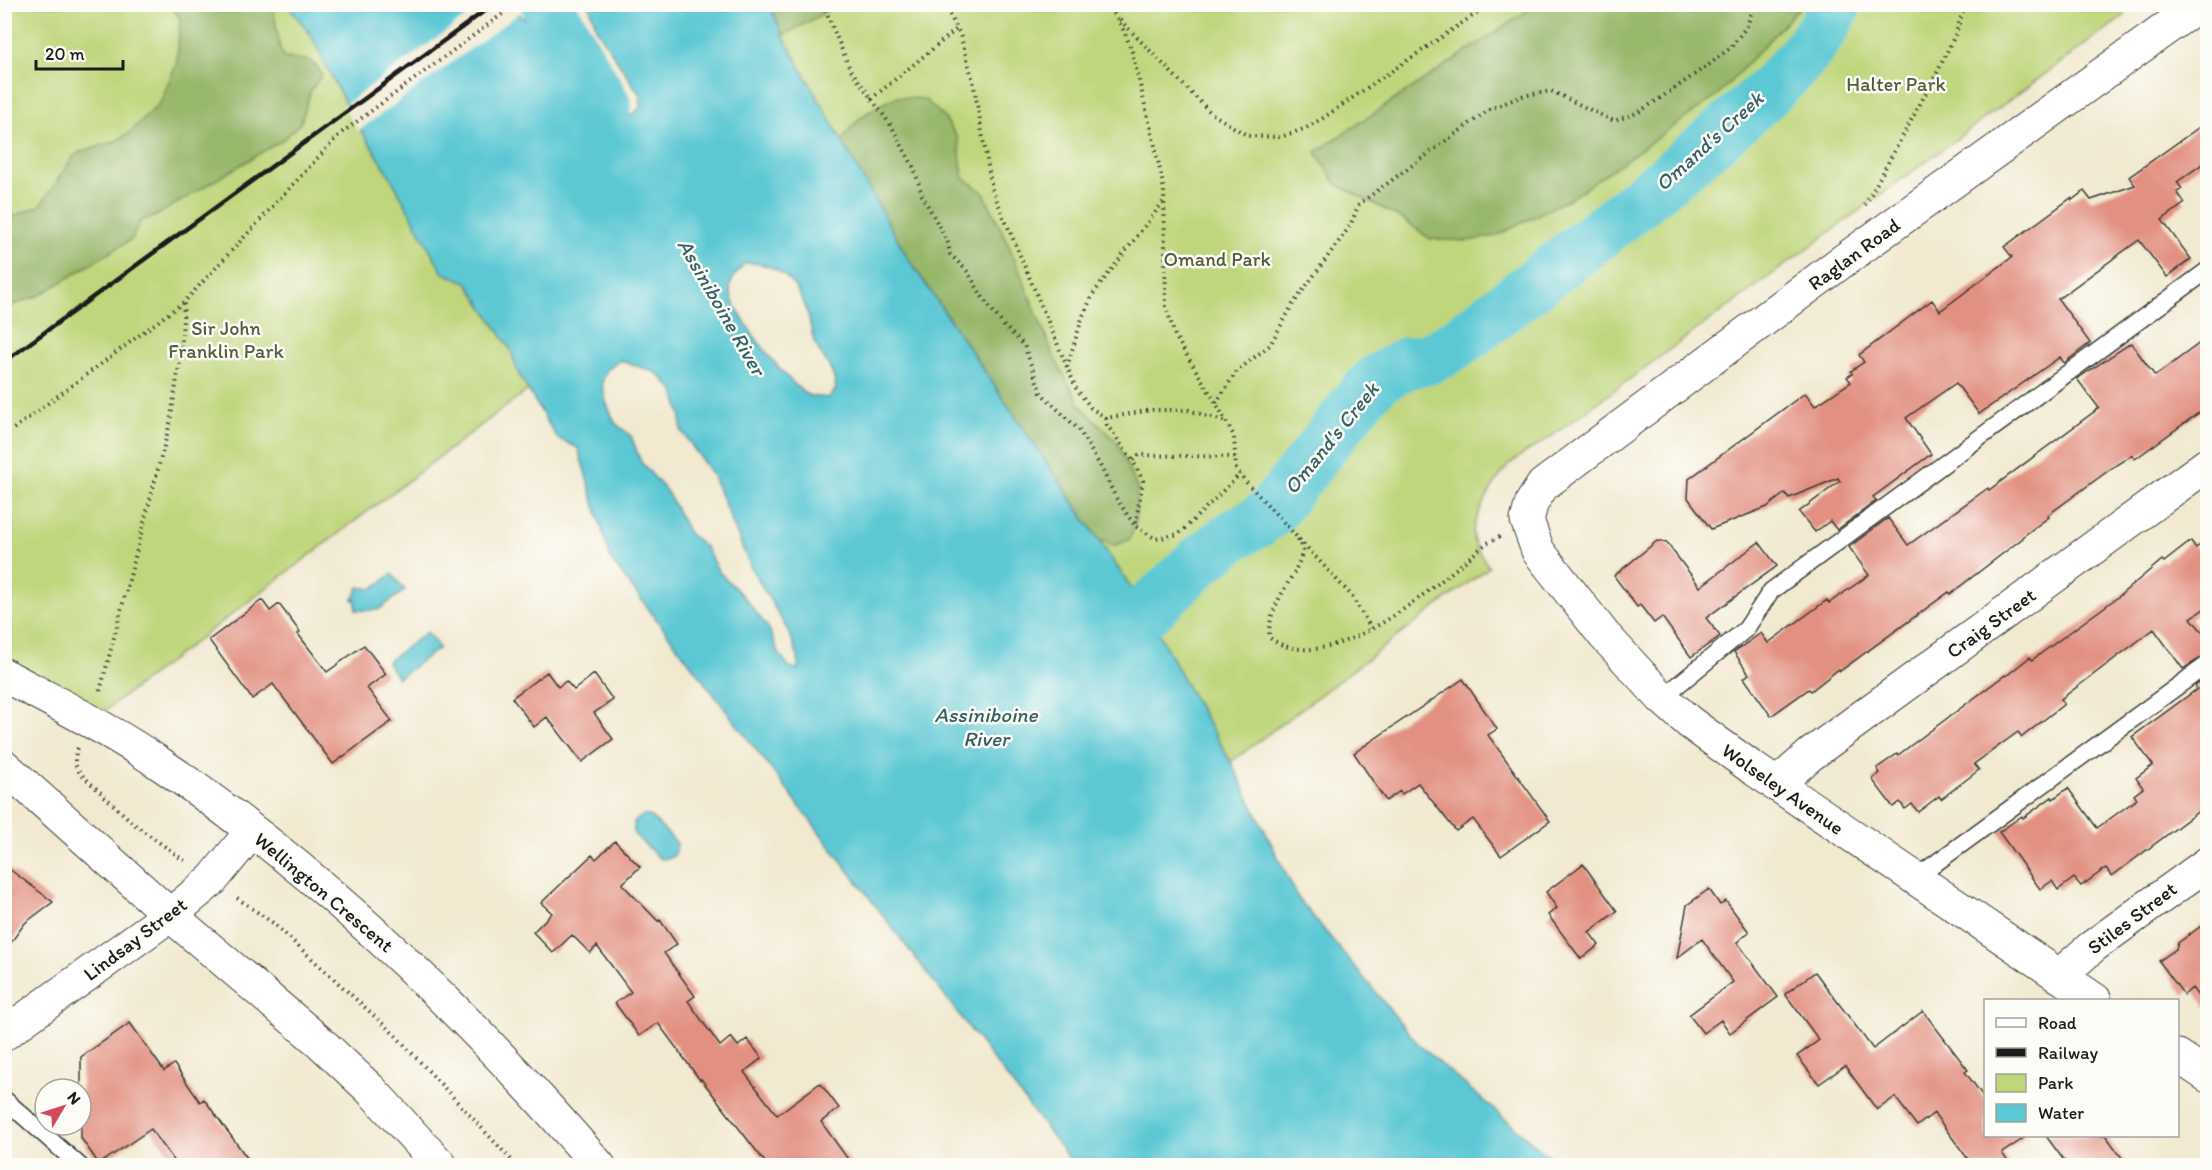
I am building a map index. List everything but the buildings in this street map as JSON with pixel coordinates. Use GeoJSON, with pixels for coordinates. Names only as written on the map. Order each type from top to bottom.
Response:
{"type":"FeatureCollection","features":[{"type":"Feature","properties":{"kind":"street","name":"Raglan Road"},"geometry":{"type":"LineString","coordinates":[[1527,520],[1532,502],[1543,485],[1849,256],[2200,4]]}},
{"type":"Feature","properties":{"kind":"street","name":"Craig Street"},"geometry":{"type":"LineString","coordinates":[[1776,785],[1810,755],[2208,464]]}},
{"type":"Feature","properties":{"kind":"street","name":"Wolseley Avenue"},"geometry":{"type":"LineString","coordinates":[[1527,520],[1538,551],[1553,572],[1604,635],[1662,698],[1689,722],[1776,785],[2094,999]]}},
{"type":"Feature","properties":{"kind":"street","name":"Wellington Crescent"},"geometry":{"type":"LineString","coordinates":[[4,675],[90,721],[161,763],[312,878],[397,954],[499,1056],[582,1160]]}},
{"type":"Feature","properties":{"kind":"street"},"geometry":{"type":"LineString","coordinates":[[4,766],[170,915],[321,1043],[372,1091],[441,1166]]}},
{"type":"Feature","properties":{"kind":"street","name":"Lindsay Street"},"geometry":{"type":"LineString","coordinates":[[4,1034],[170,915],[212,880],[252,831]]}},
{"type":"Feature","properties":{"kind":"street","name":"Stiles Street"},"geometry":{"type":"LineString","coordinates":[[2059,976],[2092,947],[2208,863]]}},
{"type":"Feature","properties":{"kind":"street"},"geometry":{"type":"LineString","coordinates":[[2179,1057],[2208,1076]]}},
{"type":"Feature","properties":{"kind":"lane"},"geometry":{"type":"LineString","coordinates":[[1662,698],[1746,629],[1771,591],[2208,270]]}},
{"type":"Feature","properties":{"kind":"lane"},"geometry":{"type":"LineString","coordinates":[[1914,879],[2208,664]]}},
{"type":"Feature","properties":{"kind":"lane"},"geometry":{"type":"LineString","coordinates":[[4,1100],[80,1166]]}},
{"type":"Feature","properties":{"kind":"path"},"geometry":{"type":"LineString","coordinates":[[4,436],[184,303],[340,134],[516,4]]}},
{"type":"Feature","properties":{"kind":"path"},"geometry":{"type":"LineString","coordinates":[[823,4],[850,69],[892,127],[914,168],[922,195],[948,243],[950,254],[968,272],[982,298],[1004,326],[1024,345],[1041,393],[1079,430],[1116,498],[1135,526],[1156,539],[1179,534],[1240,474]]}},
{"type":"Feature","properties":{"kind":"path"},"geometry":{"type":"LineString","coordinates":[[944,4],[957,29],[973,81],[992,189],[1076,388],[1091,408],[1106,418],[1152,410],[1188,410],[1227,423]]}},
{"type":"Feature","properties":{"kind":"path"},"geometry":{"type":"LineString","coordinates":[[1106,4],[1211,113],[1248,136],[1281,137],[1306,128],[1323,118],[1490,4]]}},
{"type":"Feature","properties":{"kind":"path"},"geometry":{"type":"LineString","coordinates":[[1216,403],[1237,371],[1270,345],[1293,304],[1350,226],[1359,204],[1490,110],[1522,96],[1551,91],[1614,121],[1637,113],[1710,64],[1731,47],[1747,26],[1754,4]]}},
{"type":"Feature","properties":{"kind":"path"},"geometry":{"type":"LineString","coordinates":[[1861,213],[1934,79],[1956,33],[1965,4]]}},
{"type":"Feature","properties":{"kind":"path"},"geometry":{"type":"LineString","coordinates":[[1115,15],[1125,33],[1144,96],[1155,146],[1164,200],[1166,306],[1175,336],[1234,436],[1236,469],[1351,595],[1371,628]]}},
{"type":"Feature","properties":{"kind":"path"},"geometry":{"type":"LineString","coordinates":[[871,99],[957,29]]}},
{"type":"Feature","properties":{"kind":"path"},"geometry":{"type":"LineString","coordinates":[[1067,368],[1082,318],[1093,294],[1164,200]]}},
{"type":"Feature","properties":{"kind":"path"},"geometry":{"type":"LineString","coordinates":[[184,303],[181,353],[170,423],[96,708],[74,756],[76,769],[134,824],[273,923],[396,1036],[517,1166]]}},
{"type":"Feature","properties":{"kind":"path"},"geometry":{"type":"LineString","coordinates":[[1106,418],[1107,425],[1133,461],[1143,481],[1135,526]]}},
{"type":"Feature","properties":{"kind":"path"},"geometry":{"type":"LineString","coordinates":[[1133,461],[1138,455],[1235,458]]}},
{"type":"Feature","properties":{"kind":"path"},"geometry":{"type":"LineString","coordinates":[[1295,532],[1303,551],[1291,580],[1271,615],[1268,629],[1270,638],[1285,647],[1298,650],[1321,649],[1334,646],[1406,608],[1487,543],[1527,520]]}},
{"type":"Feature","properties":{"kind":"green space","name":"Omand Park"},"geometry":{"type":"Polygon","coordinates":[[[2116,4],[2124,16],[1552,436],[1510,464],[1486,499],[1473,530],[1476,546],[1489,567],[1231,762],[1186,685],[1147,611],[908,258],[783,36],[770,5],[1822,5],[1818,13],[1772,67],[1716,127],[1591,214],[1467,316],[1486,342],[1618,238],[1782,98],[1819,55],[1846,5],[2116,4]]]}},
{"type":"Feature","properties":{"kind":"green space","name":"Sir John Franklin Park"},"geometry":{"type":"Polygon","coordinates":[[[5,5],[288,5],[311,35],[350,113],[386,169],[443,273],[467,282],[511,350],[518,373],[529,389],[91,721],[5,675],[5,5]]]}},
{"type":"Feature","properties":{"kind":"green space"},"geometry":{"type":"Polygon","coordinates":[[[171,5],[273,5],[280,49],[284,58],[311,62],[322,75],[311,90],[301,122],[284,139],[154,217],[140,221],[132,239],[40,295],[13,305],[5,315],[5,219],[40,206],[73,157],[80,152],[114,142],[129,133],[160,103],[177,62],[180,19],[171,5]]]}},
{"type":"Feature","properties":{"kind":"green space"},"geometry":{"type":"Polygon","coordinates":[[[770,5],[838,5],[783,36],[770,5]]]}},
{"type":"Feature","properties":{"kind":"green space"},"geometry":{"type":"Polygon","coordinates":[[[1536,5],[1802,5],[1717,96],[1571,198],[1496,236],[1467,241],[1430,239],[1403,219],[1336,184],[1316,152],[1536,5]]]}},
{"type":"Feature","properties":{"kind":"green space"},"geometry":{"type":"Polygon","coordinates":[[[897,97],[924,99],[944,117],[958,139],[963,177],[984,193],[1010,248],[1055,359],[1081,406],[1117,442],[1137,488],[1135,526],[1129,540],[1114,546],[1099,540],[908,258],[842,141],[865,114],[897,97]]]}},
{"type":"Feature","properties":{"kind":"water","name":"Assiniboine River"},"geometry":{"type":"Polygon","coordinates":[[[288,5],[512,5],[522,17],[574,44],[616,105],[631,115],[641,107],[640,95],[597,30],[589,5],[770,5],[783,36],[908,258],[1147,611],[1186,685],[1231,762],[1298,898],[1419,1045],[1541,1150],[1567,1165],[1074,1165],[611,560],[578,448],[557,438],[518,373],[511,350],[467,282],[443,273],[386,169],[350,113],[311,35],[288,5]],[[745,263],[734,276],[730,291],[733,301],[751,332],[777,365],[801,390],[810,396],[829,398],[836,389],[833,375],[815,343],[808,315],[799,293],[793,284],[778,271],[768,266],[745,263]],[[620,360],[606,371],[602,383],[606,402],[615,423],[631,436],[641,462],[667,492],[689,533],[705,547],[719,572],[745,598],[769,629],[778,652],[790,668],[798,669],[798,657],[790,634],[750,566],[713,476],[681,430],[681,416],[674,391],[657,373],[620,360]]]}},
{"type":"Feature","properties":{"kind":"water"},"geometry":{"type":"Polygon","coordinates":[[[392,574],[405,590],[378,610],[356,610],[356,600],[353,600],[359,587],[372,589],[392,574]]]}},
{"type":"Feature","properties":{"kind":"water"},"geometry":{"type":"Polygon","coordinates":[[[427,632],[439,648],[398,678],[387,662],[427,632]]]}},
{"type":"Feature","properties":{"kind":"water"},"geometry":{"type":"Polygon","coordinates":[[[644,815],[651,817],[677,843],[676,852],[671,858],[660,859],[634,834],[634,822],[644,815]]]}},
{"type":"Feature","properties":{"kind":"pier"},"geometry":{"type":"Polygon","coordinates":[[[515,4],[521,12],[358,131],[343,106],[482,5],[515,4]]]}},
{"type":"Feature","properties":{"kind":"waterway","name":"Assiniboine River"},"geometry":{"type":"LineString","coordinates":[[547,4],[605,105]]}},
{"type":"Feature","properties":{"kind":"waterway","name":"Omand's Creek"},"geometry":{"type":"LineString","coordinates":[[1088,651],[1147,611],[1203,558],[1235,534],[1271,512],[1365,392],[1380,378],[1407,363],[1427,359],[1441,353],[1464,338],[1675,173],[1741,116],[1795,65],[1811,46],[1836,4]]}},
{"type":"Feature","properties":{"kind":"railway"},"geometry":{"type":"LineString","coordinates":[[4,362],[494,4]]}},
{"type":"Feature","properties":{"kind":"park label","name":"Halter Park"},"geometry":{"type":"Point","coordinates":[1896,84]}}]}
